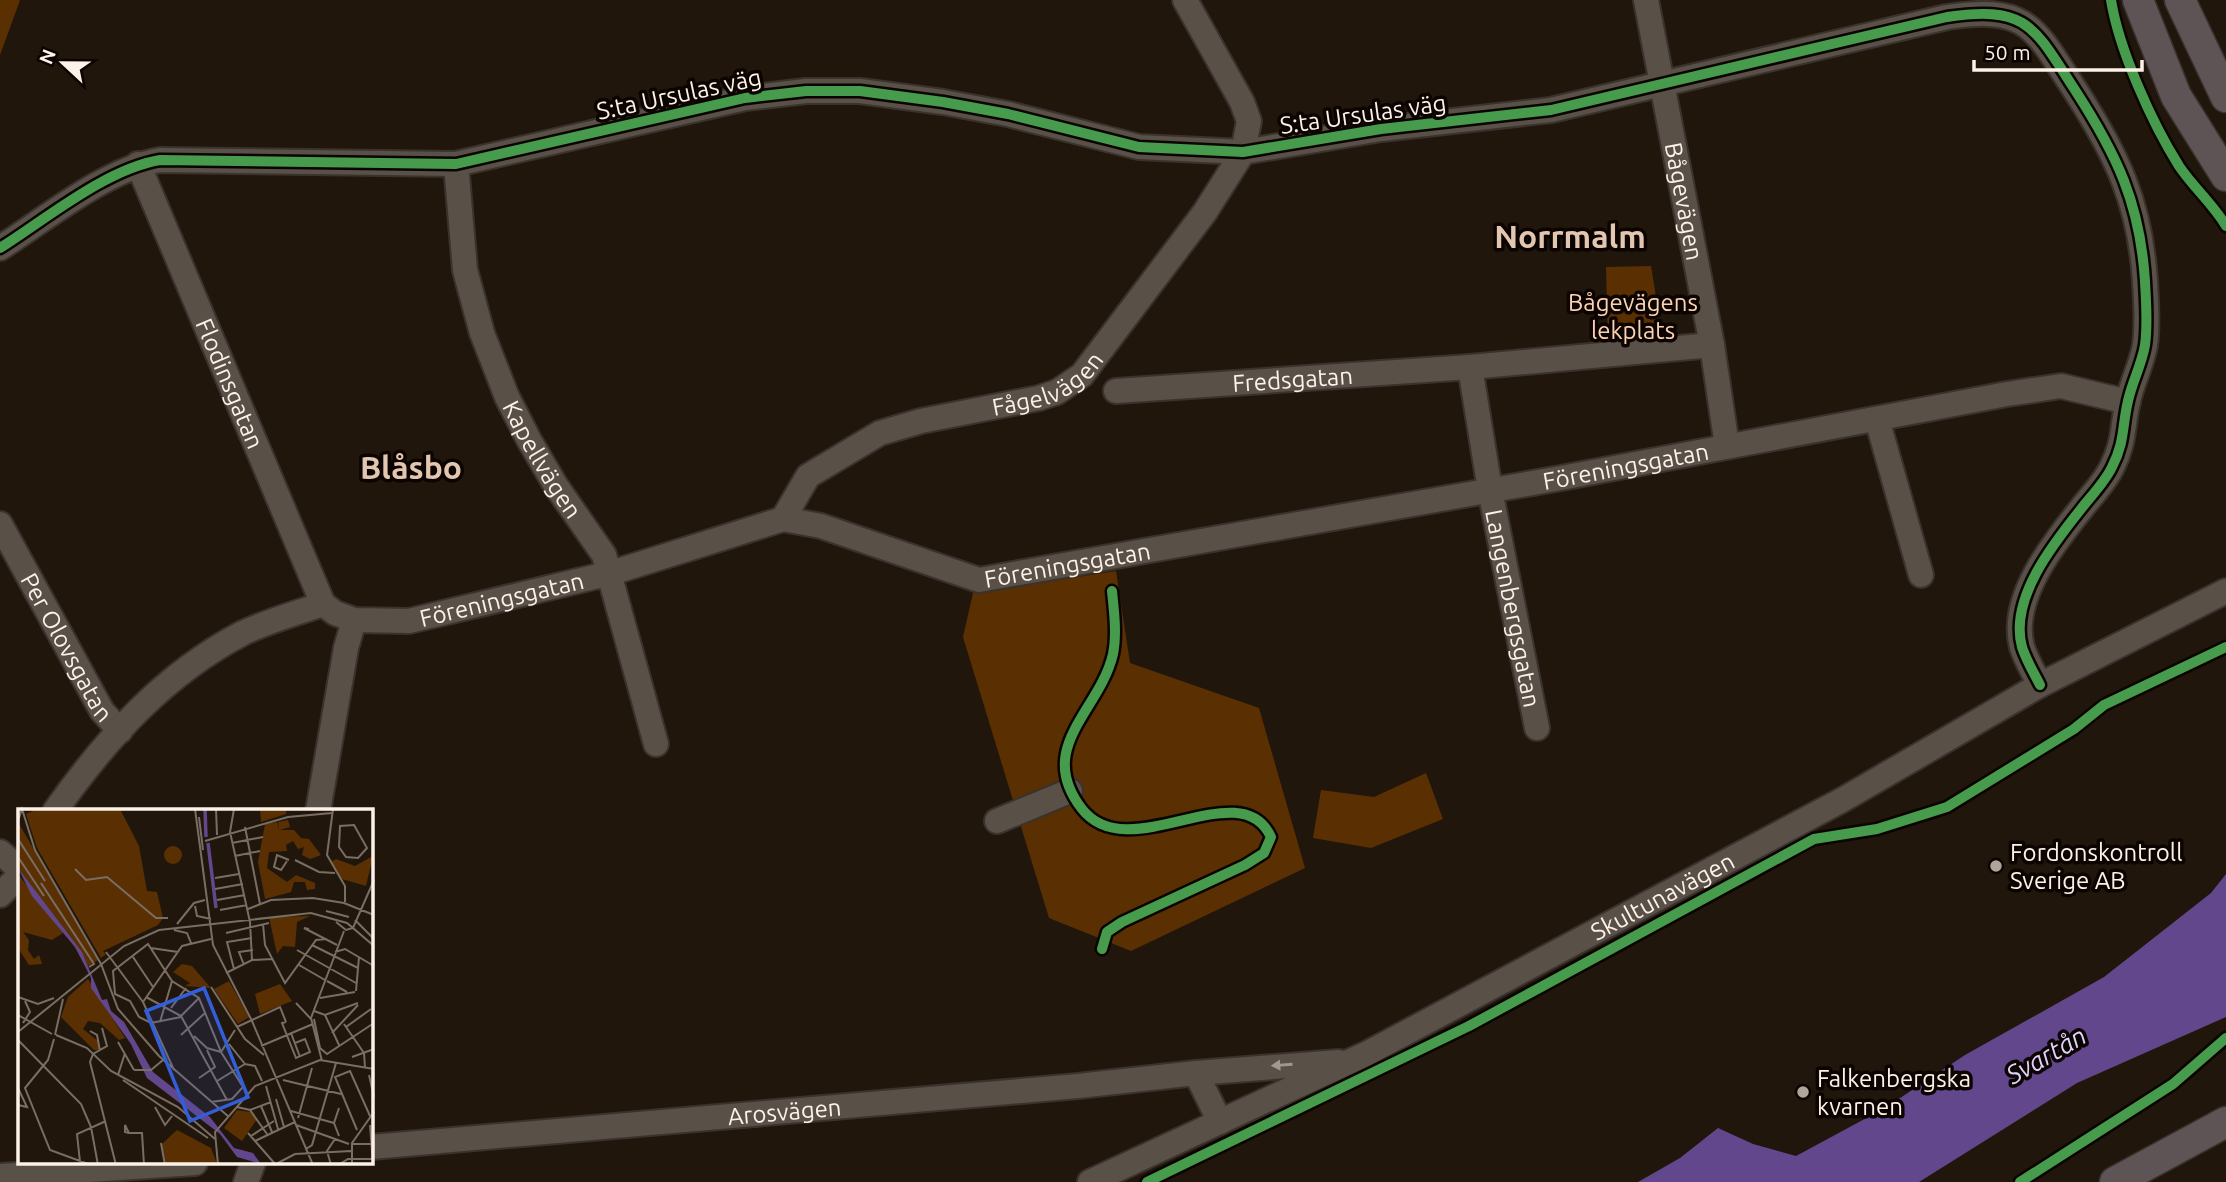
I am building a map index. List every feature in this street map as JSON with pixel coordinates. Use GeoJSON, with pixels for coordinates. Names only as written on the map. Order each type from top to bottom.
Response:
{"type":"FeatureCollection","features":[{"type":"Feature","properties":{"kind":"main road"},"geometry":{"type":"LineString","coordinates":[[2138,0],[2176,96],[2226,176]]}},
{"type":"Feature","properties":{"kind":"main road"},"geometry":{"type":"LineString","coordinates":[[2180,0],[2226,97]]}},
{"type":"Feature","properties":{"kind":"main road"},"geometry":{"type":"LineString","coordinates":[[2115,1182],[2226,1122]]}},
{"type":"Feature","properties":{"kind":"street"},"geometry":{"type":"LineString","coordinates":[[1185,0],[1242,102],[1248,121],[1243,152]]}},
{"type":"Feature","properties":{"kind":"street","name":"Bågevägen"},"geometry":{"type":"LineString","coordinates":[[1646,0],[1712,345],[1727,446]]}},
{"type":"Feature","properties":{"kind":"street","name":"S:ta Ursulas väg"},"geometry":{"type":"LineString","coordinates":[[0,248],[138,164],[176,160],[456,164],[746,98],[806,91],[860,91],[943,102],[1008,114],[1139,147],[1243,152],[1381,129],[1551,110],[1947,17],[1978,12],[2008,15],[2033,28],[2114,156],[2135,208],[2147,310],[2145,346],[2128,402],[2124,440],[2111,470],[2076,515],[2027,593],[2021,620],[2022,646],[2040,685]]}},
{"type":"Feature","properties":{"kind":"street","name":"Fågelvägen"},"geometry":{"type":"LineString","coordinates":[[783,519],[808,476],[880,433],[921,421],[1038,398],[1056,391],[1082,375],[1205,212],[1243,152]]}},
{"type":"Feature","properties":{"kind":"street","name":"Flodinsgatan"},"geometry":{"type":"LineString","coordinates":[[138,164],[323,604]]}},
{"type":"Feature","properties":{"kind":"street","name":"Kapellvägen"},"geometry":{"type":"LineString","coordinates":[[456,164],[465,270],[482,332],[507,397],[529,440],[556,486],[604,555],[656,744]]}},
{"type":"Feature","properties":{"kind":"street","name":"Fredsgatan"},"geometry":{"type":"LineString","coordinates":[[1116,391],[1470,367],[1712,345]]}},
{"type":"Feature","properties":{"kind":"street"},"geometry":{"type":"LineString","coordinates":[[1470,367],[1490,490]]}},
{"type":"Feature","properties":{"kind":"street","name":"Föreningsgatan"},"geometry":{"type":"LineString","coordinates":[[323,604],[335,613],[354,620],[409,621],[611,573],[783,519],[821,526],[979,580],[2061,386],[2128,402]]}},
{"type":"Feature","properties":{"kind":"street"},"geometry":{"type":"LineString","coordinates":[[1877,419],[1921,575]]}},
{"type":"Feature","properties":{"kind":"street","name":"Langenbergsgatan"},"geometry":{"type":"LineString","coordinates":[[1490,490],[1537,728]]}},
{"type":"Feature","properties":{"kind":"street","name":"Per Olovsgatan"},"geometry":{"type":"LineString","coordinates":[[0,524],[102,711],[120,731]]}},
{"type":"Feature","properties":{"kind":"street","name":"Skultunavägen"},"geometry":{"type":"LineString","coordinates":[[1090,1182],[1350,1062],[1843,799],[2040,685],[2226,591]]}},
{"type":"Feature","properties":{"kind":"street"},"geometry":{"type":"LineString","coordinates":[[56,809],[78,779],[167,681],[245,632],[323,604]]}},
{"type":"Feature","properties":{"kind":"street"},"geometry":{"type":"LineString","coordinates":[[318,809],[346,648],[354,620]]}},
{"type":"Feature","properties":{"kind":"street"},"geometry":{"type":"LineString","coordinates":[[998,821],[1070,791]]}},
{"type":"Feature","properties":{"kind":"street"},"geometry":{"type":"LineString","coordinates":[[0,852],[18,868]]}},
{"type":"Feature","properties":{"kind":"street"},"geometry":{"type":"LineString","coordinates":[[0,895],[18,877]]}},
{"type":"Feature","properties":{"kind":"street","name":"Arosvägen"},"geometry":{"type":"LineString","coordinates":[[373,1147],[1078,1086],[1196,1073],[1350,1062]]}},
{"type":"Feature","properties":{"kind":"street"},"geometry":{"type":"LineString","coordinates":[[1196,1073],[1220,1122]]}},
{"type":"Feature","properties":{"kind":"street"},"geometry":{"type":"LineString","coordinates":[[0,1176],[180,1164]]}},
{"type":"Feature","properties":{"kind":"street"},"geometry":{"type":"LineString","coordinates":[[246,1182],[253,1164]]}},
{"type":"Feature","properties":{"kind":"green space"},"geometry":{"type":"Polygon","coordinates":[[[0,0],[20,0],[0,55],[0,0]]]}},
{"type":"Feature","properties":{"kind":"green space","name":"Bågevägens lekplats"},"geometry":{"type":"Polygon","coordinates":[[[1651,266],[1663,341],[1608,344],[1606,267],[1651,266]]]}},
{"type":"Feature","properties":{"kind":"green space"},"geometry":{"type":"Polygon","coordinates":[[[1116,571],[1130,663],[1259,708],[1305,868],[1131,951],[1049,918],[963,637],[973,593],[1116,571]]]}},
{"type":"Feature","properties":{"kind":"green space"},"geometry":{"type":"Polygon","coordinates":[[[1426,773],[1443,819],[1371,848],[1313,838],[1321,790],[1374,797],[1426,773]]]}},
{"type":"Feature","properties":{"kind":"water","name":"Svartån"},"geometry":{"type":"Polygon","coordinates":[[[2226,874],[2226,1017],[2077,1083],[1919,1182],[1638,1182],[1680,1158],[1718,1128],[1753,1144],[1796,1156],[1885,1108],[1965,1055],[2104,977],[2211,893],[2226,874]]]}},
{"type":"Feature","properties":{"kind":"cycle path"},"geometry":{"type":"LineString","coordinates":[[2111,0],[2129,63],[2158,129],[2179,166],[2226,226]]}},
{"type":"Feature","properties":{"kind":"cycle path"},"geometry":{"type":"LineString","coordinates":[[0,248],[98,184],[119,173],[160,160],[456,164],[745,98],[806,91],[860,91],[943,102],[1008,114],[1139,147],[1243,152],[1381,129],[1551,110],[1947,17],[1995,14],[2026,25],[2038,36],[2103,136],[2132,203],[2145,281],[2145,345],[2130,394],[2116,458],[2106,478],[2047,555],[2036,573],[2022,610],[2022,647],[2040,685]]}},
{"type":"Feature","properties":{"kind":"cycle path"},"geometry":{"type":"LineString","coordinates":[[1102,949],[1107,932],[1122,922],[1245,865],[1264,853],[1271,837],[1256,819],[1235,813],[1127,829],[1102,825],[1082,809],[1069,787],[1065,767],[1067,748],[1106,674],[1113,654],[1115,631],[1112,591]]}},
{"type":"Feature","properties":{"kind":"cycle path"},"geometry":{"type":"LineString","coordinates":[[1147,1182],[1469,1026],[1814,839],[1877,829],[1947,807],[2074,729],[2104,705],[2226,647]]}},
{"type":"Feature","properties":{"kind":"cycle path"},"geometry":{"type":"LineString","coordinates":[[2020,1182],[2173,1084],[2226,1038]]}},
{"type":"Feature","properties":{"kind":"place","name":"Fordonskontroll Sverige AB"},"geometry":{"type":"Point","coordinates":[1996,866]}},
{"type":"Feature","properties":{"kind":"place","name":"Falkenbergska kvarnen"},"geometry":{"type":"Point","coordinates":[1803,1092]}},
{"type":"Feature","properties":{"kind":"district","name":"Norrmalm"},"geometry":{"type":"Point","coordinates":[1570,236]}},
{"type":"Feature","properties":{"kind":"district","name":"Blåsbo"},"geometry":{"type":"Point","coordinates":[411,467]}}]}
